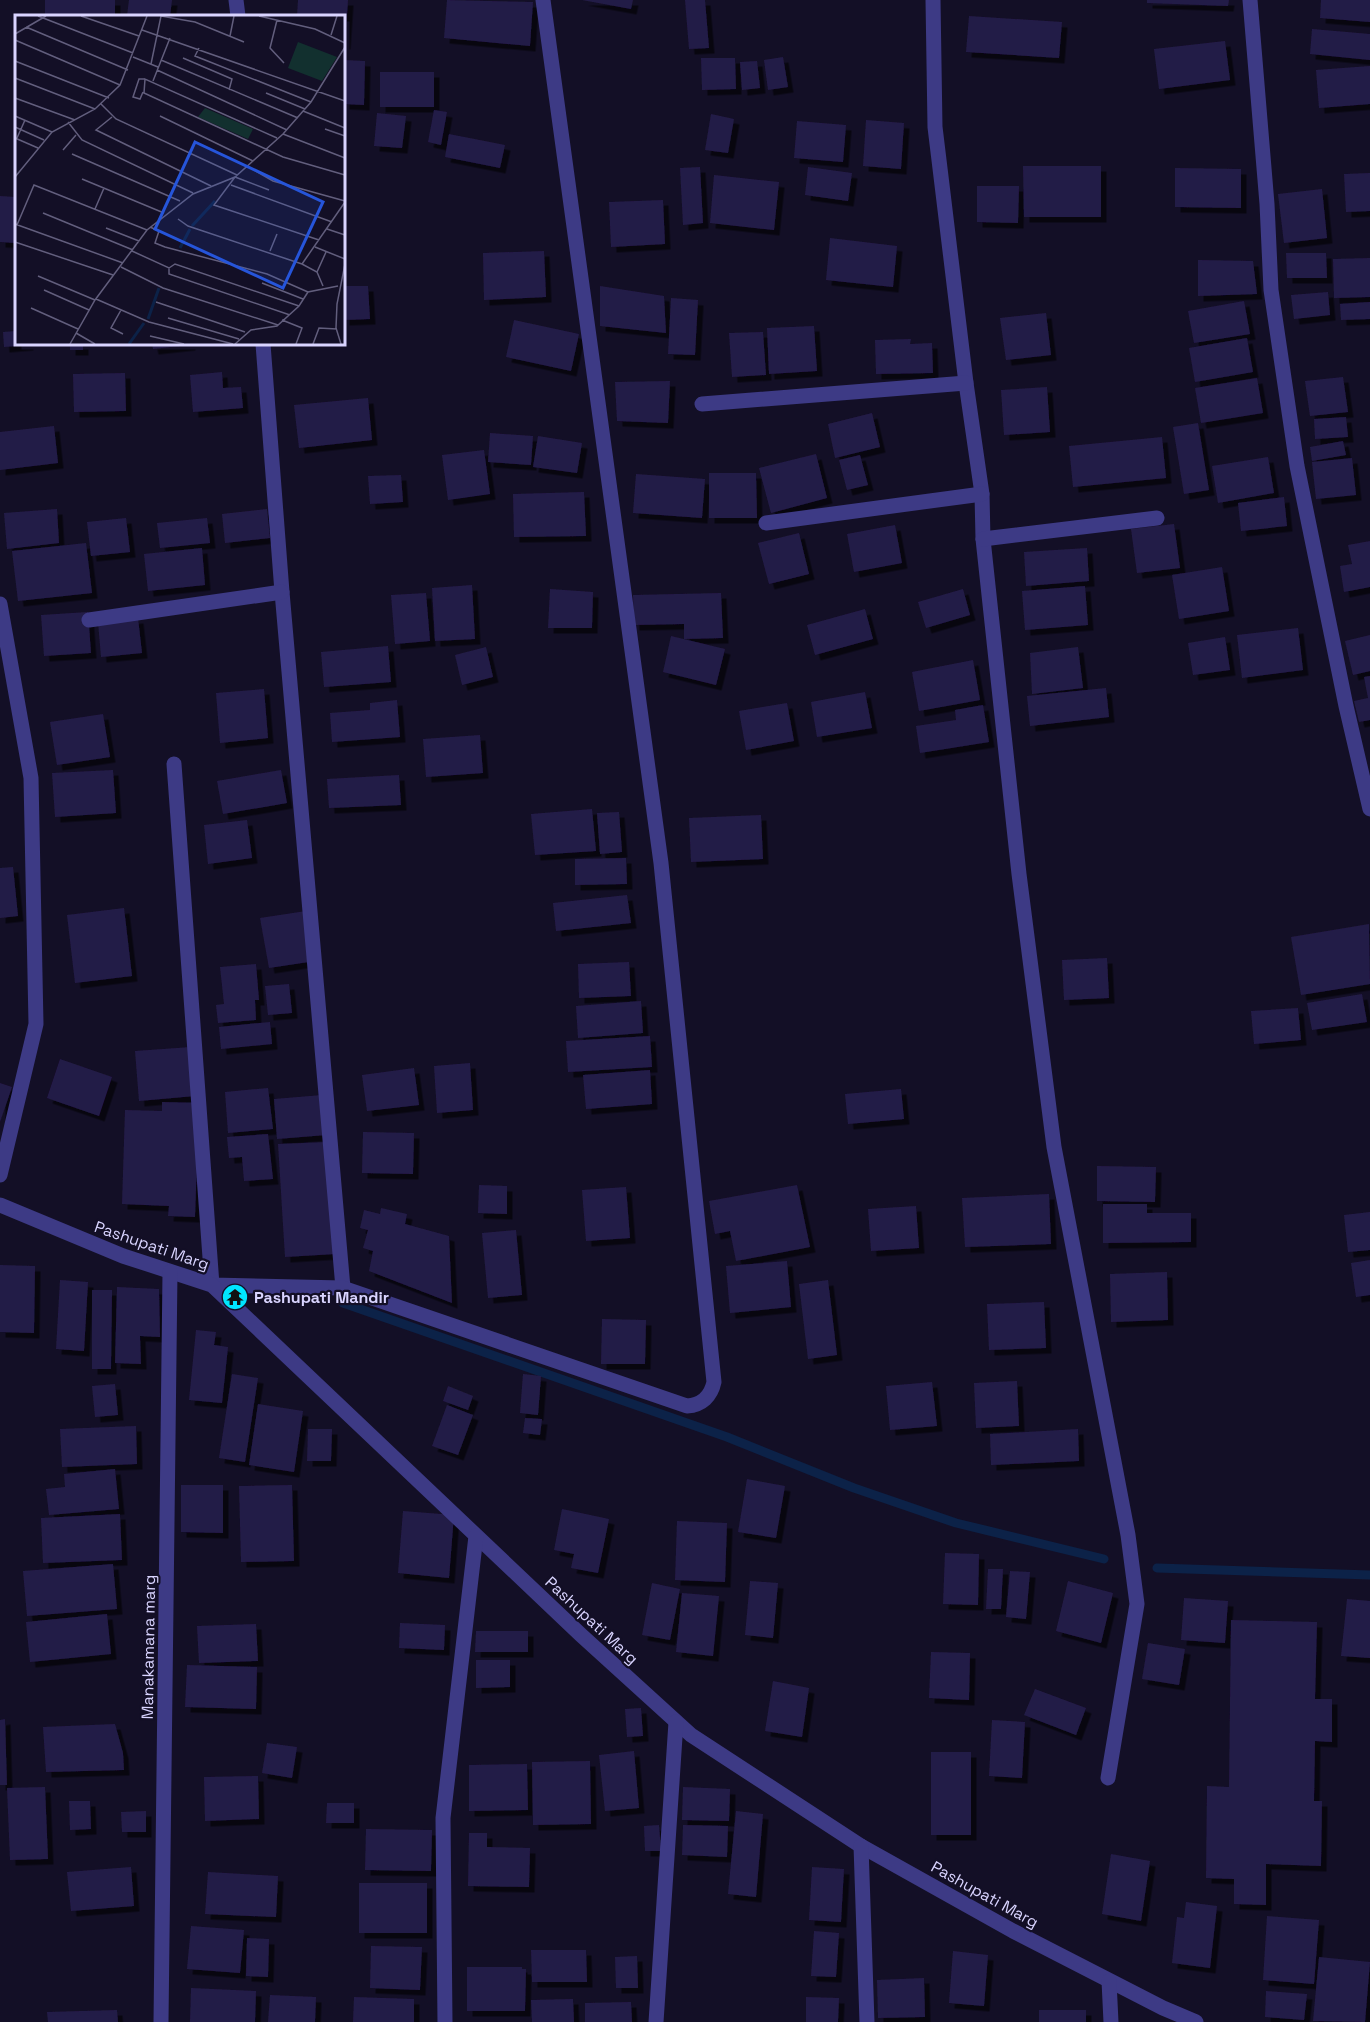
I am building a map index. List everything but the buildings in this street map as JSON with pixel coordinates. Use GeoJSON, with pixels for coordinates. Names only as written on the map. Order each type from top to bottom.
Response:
{"type":"FeatureCollection","features":[{"type":"Feature","properties":{"kind":"street"},"geometry":{"type":"LineString","coordinates":[[236,0],[238,15]]}},
{"type":"Feature","properties":{"kind":"street"},"geometry":{"type":"LineString","coordinates":[[174,764],[212,1285],[343,1288],[687,1406],[697,1406],[712,1392],[714,1382],[661,864],[543,0]]}},
{"type":"Feature","properties":{"kind":"street"},"geometry":{"type":"LineString","coordinates":[[933,0],[935,127],[982,494],[983,539],[1019,874],[1054,1147],[1128,1535],[1137,1604],[1108,1778]]}},
{"type":"Feature","properties":{"kind":"street"},"geometry":{"type":"LineString","coordinates":[[1250,0],[1274,313],[1297,466],[1370,809]]}},
{"type":"Feature","properties":{"kind":"street"},"geometry":{"type":"LineString","coordinates":[[263,345],[282,592],[343,1288]]}},
{"type":"Feature","properties":{"kind":"street"},"geometry":{"type":"LineString","coordinates":[[702,404],[966,383]]}},
{"type":"Feature","properties":{"kind":"street"},"geometry":{"type":"LineString","coordinates":[[766,523],[982,494]]}},
{"type":"Feature","properties":{"kind":"street"},"geometry":{"type":"LineString","coordinates":[[983,539],[1157,518]]}},
{"type":"Feature","properties":{"kind":"street"},"geometry":{"type":"LineString","coordinates":[[90,620],[282,592]]}},
{"type":"Feature","properties":{"kind":"street"},"geometry":{"type":"LineString","coordinates":[[0,604],[31,778],[36,1024],[0,1175]]}},
{"type":"Feature","properties":{"kind":"street","name":"Pashupati Marg"},"geometry":{"type":"LineString","coordinates":[[0,1205],[123,1256],[212,1285],[476,1536],[691,1735],[861,1846],[1013,1931],[1163,2008],[1196,2022]]}},
{"type":"Feature","properties":{"kind":"street","name":"Manakamana marg"},"geometry":{"type":"LineString","coordinates":[[161,2022],[170,1272]]}},
{"type":"Feature","properties":{"kind":"street"},"geometry":{"type":"LineString","coordinates":[[445,2022],[443,1818],[476,1536]]}},
{"type":"Feature","properties":{"kind":"street"},"geometry":{"type":"LineString","coordinates":[[656,2022],[676,1722]]}},
{"type":"Feature","properties":{"kind":"street"},"geometry":{"type":"LineString","coordinates":[[861,1846],[867,2022]]}},
{"type":"Feature","properties":{"kind":"street"},"geometry":{"type":"LineString","coordinates":[[1109,1981],[1111,2022]]}},
{"type":"Feature","properties":{"kind":"waterway"},"geometry":{"type":"LineString","coordinates":[[343,1303],[727,1437],[854,1488],[956,1523],[1104,1559]]}},
{"type":"Feature","properties":{"kind":"waterway"},"geometry":{"type":"LineString","coordinates":[[1157,1568],[1370,1575]]}},
{"type":"Feature","properties":{"kind":"place","name":"Pashupati Mandir"},"geometry":{"type":"Point","coordinates":[235,1297]}}]}
